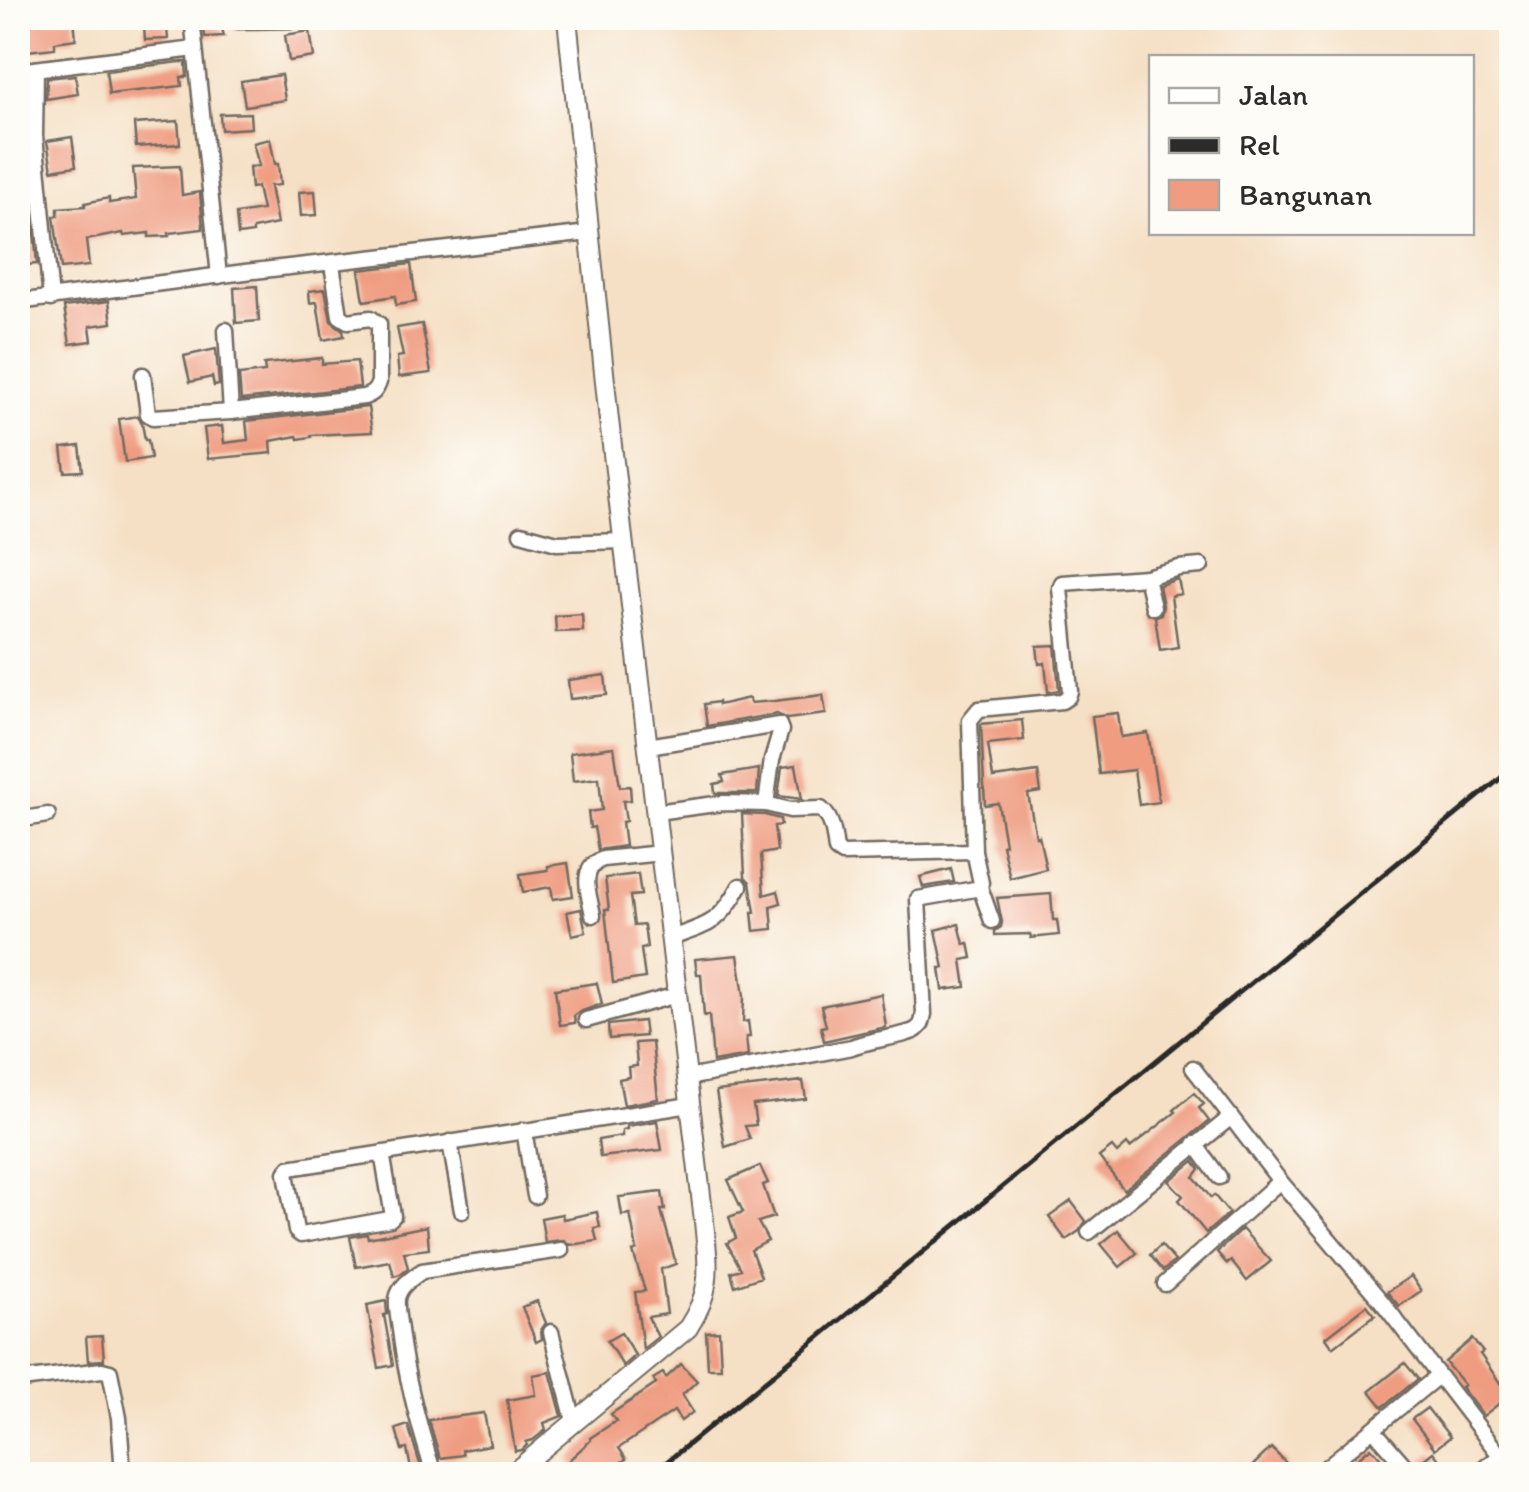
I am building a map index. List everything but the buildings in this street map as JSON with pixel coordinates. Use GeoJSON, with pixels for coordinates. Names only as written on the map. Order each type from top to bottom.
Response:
{"type":"FeatureCollection","features":[{"type":"Feature","properties":{"kind":"main road"},"geometry":{"type":"LineString","coordinates":[[512,1474],[688,1328],[701,1308],[708,1286],[567,18]]}},
{"type":"Feature","properties":{"kind":"street"},"geometry":{"type":"LineString","coordinates":[[192,18],[218,276]]}},
{"type":"Feature","properties":{"kind":"street"},"geometry":{"type":"LineString","coordinates":[[230,18],[294,20]]}},
{"type":"Feature","properties":{"kind":"street"},"geometry":{"type":"LineString","coordinates":[[18,71],[195,49]]}},
{"type":"Feature","properties":{"kind":"street"},"geometry":{"type":"LineString","coordinates":[[36,69],[35,141],[51,299]]}},
{"type":"Feature","properties":{"kind":"street"},"geometry":{"type":"LineString","coordinates":[[18,302],[590,233]]}},
{"type":"Feature","properties":{"kind":"street"},"geometry":{"type":"LineString","coordinates":[[143,374],[148,414],[153,417],[364,397],[376,390],[379,382],[379,324],[372,318],[348,321],[340,316],[332,264]]}},
{"type":"Feature","properties":{"kind":"street"},"geometry":{"type":"LineString","coordinates":[[226,330],[231,412]]}},
{"type":"Feature","properties":{"kind":"street"},"geometry":{"type":"LineString","coordinates":[[522,533],[557,543],[624,541]]}},
{"type":"Feature","properties":{"kind":"street"},"geometry":{"type":"LineString","coordinates":[[992,921],[980,887],[974,851],[970,720],[973,714],[1068,697],[1062,583],[1146,577],[1201,566]]}},
{"type":"Feature","properties":{"kind":"street"},"geometry":{"type":"LineString","coordinates":[[1146,577],[1153,607]]}},
{"type":"Feature","properties":{"kind":"street"},"geometry":{"type":"LineString","coordinates":[[648,746],[779,725],[766,804]]}},
{"type":"Feature","properties":{"kind":"street"},"geometry":{"type":"LineString","coordinates":[[656,812],[723,803],[821,809],[832,826],[836,850],[842,854],[974,851]]}},
{"type":"Feature","properties":{"kind":"street"},"geometry":{"type":"LineString","coordinates":[[18,820],[48,814]]}},
{"type":"Feature","properties":{"kind":"street"},"geometry":{"type":"LineString","coordinates":[[593,916],[586,873],[590,866],[603,859],[661,853]]}},
{"type":"Feature","properties":{"kind":"street"},"geometry":{"type":"LineString","coordinates":[[671,938],[724,914],[740,886]]}},
{"type":"Feature","properties":{"kind":"street"},"geometry":{"type":"LineString","coordinates":[[687,1078],[913,1032],[921,1025],[924,1014],[918,899],[980,887]]}},
{"type":"Feature","properties":{"kind":"street"},"geometry":{"type":"LineString","coordinates":[[586,1020],[678,995]]}},
{"type":"Feature","properties":{"kind":"street"},"geometry":{"type":"LineString","coordinates":[[1193,1068],[1438,1376],[1506,1452],[1512,1471]]}},
{"type":"Feature","properties":{"kind":"street"},"geometry":{"type":"LineString","coordinates":[[382,1153],[393,1216],[390,1219],[301,1235],[296,1231],[286,1173],[290,1168],[382,1153],[524,1130],[690,1105]]}},
{"type":"Feature","properties":{"kind":"street"},"geometry":{"type":"LineString","coordinates":[[1088,1232],[1231,1117]]}},
{"type":"Feature","properties":{"kind":"street"},"geometry":{"type":"LineString","coordinates":[[524,1130],[536,1196]]}},
{"type":"Feature","properties":{"kind":"street"},"geometry":{"type":"LineString","coordinates":[[450,1142],[462,1210]]}},
{"type":"Feature","properties":{"kind":"street"},"geometry":{"type":"LineString","coordinates":[[1196,1144],[1219,1177]]}},
{"type":"Feature","properties":{"kind":"street"},"geometry":{"type":"LineString","coordinates":[[1165,1284],[1280,1181]]}},
{"type":"Feature","properties":{"kind":"street"},"geometry":{"type":"LineString","coordinates":[[434,1474],[414,1408],[403,1352],[397,1305],[400,1291],[422,1272],[561,1250]]}},
{"type":"Feature","properties":{"kind":"street"},"geometry":{"type":"LineString","coordinates":[[552,1332],[574,1421]]}},
{"type":"Feature","properties":{"kind":"street"},"geometry":{"type":"LineString","coordinates":[[21,1380],[110,1372],[119,1418],[123,1474]]}},
{"type":"Feature","properties":{"kind":"street"},"geometry":{"type":"LineString","coordinates":[[1318,1474],[1438,1376]]}},
{"type":"Feature","properties":{"kind":"street"},"geometry":{"type":"LineString","coordinates":[[1378,1436],[1412,1474]]}},
{"type":"Feature","properties":{"kind":"street"},"geometry":{"type":"LineString","coordinates":[[1476,1474],[1506,1452]]}},
{"type":"Feature","properties":{"kind":"railway"},"geometry":{"type":"LineString","coordinates":[[652,1474],[1512,769]]}}]}
